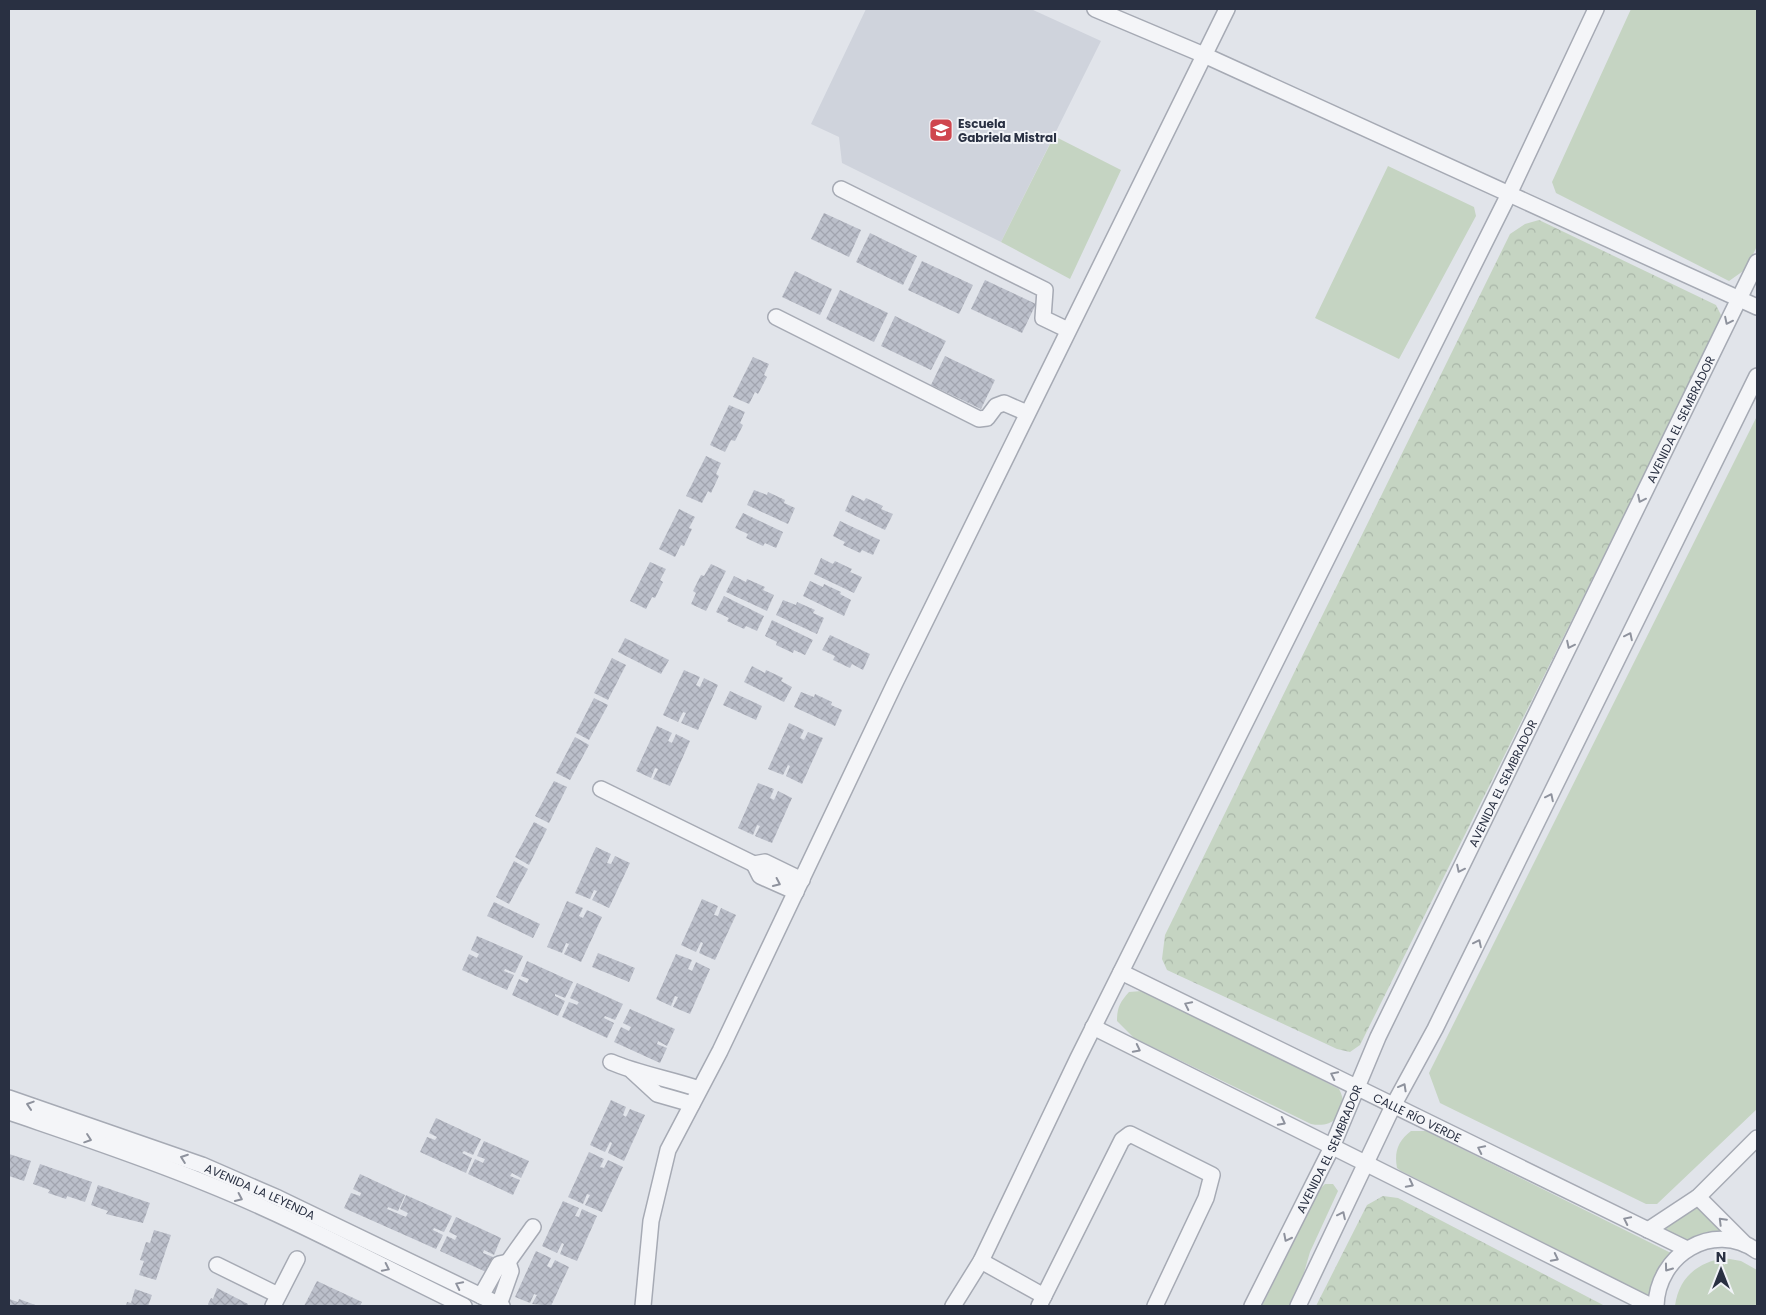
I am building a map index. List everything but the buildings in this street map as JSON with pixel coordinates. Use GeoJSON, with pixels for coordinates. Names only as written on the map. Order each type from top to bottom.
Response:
{"type":"FeatureCollection","features":[{"type":"Feature","properties":{"kind":"street"},"geometry":{"type":"LineString","coordinates":[[1095,9],[1204,55],[1757,307]]}},
{"type":"Feature","properties":{"kind":"street"},"geometry":{"type":"LineString","coordinates":[[643,1306],[651,1221],[668,1150],[799,886],[1068,330],[1227,9]]}},
{"type":"Feature","properties":{"kind":"street"},"geometry":{"type":"LineString","coordinates":[[953,1306],[981,1262],[1093,1028],[1509,194],[1596,9]]}},
{"type":"Feature","properties":{"kind":"street"},"geometry":{"type":"LineString","coordinates":[[841,189],[1045,290],[1043,318],[1068,330]]}},
{"type":"Feature","properties":{"kind":"street","name":"AVENIDA EL SEMBRADOR"},"geometry":{"type":"LineString","coordinates":[[1252,1306],[1332,1147],[1378,1037],[1757,262]]}},
{"type":"Feature","properties":{"kind":"street"},"geometry":{"type":"LineString","coordinates":[[776,318],[979,419],[987,418],[996,406],[1004,403],[1027,414]]}},
{"type":"Feature","properties":{"kind":"street"},"geometry":{"type":"LineString","coordinates":[[1298,1306],[1392,1106],[1435,1029],[1757,376]]}},
{"type":"Feature","properties":{"kind":"street"},"geometry":{"type":"LineString","coordinates":[[601,789],[754,864],[764,862],[799,886]]}},
{"type":"Feature","properties":{"kind":"street","name":"CALLE RÍO VERDE"},"geometry":{"type":"LineString","coordinates":[[1121,972],[1687,1249]]}},
{"type":"Feature","properties":{"kind":"street"},"geometry":{"type":"LineString","coordinates":[[1093,1028],[1332,1147],[1367,1162],[1651,1306]]}},
{"type":"Feature","properties":{"kind":"street"},"geometry":{"type":"LineString","coordinates":[[610,1062],[632,1071],[664,1077],[699,1089]]}},
{"type":"Feature","properties":{"kind":"street"},"geometry":{"type":"LineString","coordinates":[[632,1071],[657,1094],[692,1104]]}},
{"type":"Feature","properties":{"kind":"street","name":"AVENIDA LA LEYENDA"},"geometry":{"type":"LineString","coordinates":[[9,1098],[202,1165],[278,1198],[501,1306]]}},
{"type":"Feature","properties":{"kind":"street","name":"AVENIDA LA LEYENDA"},"geometry":{"type":"LineString","coordinates":[[9,1112],[98,1142],[209,1184],[464,1306]]}},
{"type":"Feature","properties":{"kind":"street"},"geometry":{"type":"LineString","coordinates":[[981,1262],[1042,1301],[1122,1140],[1130,1134],[1212,1175],[1206,1198],[1156,1306]]}},
{"type":"Feature","properties":{"kind":"street"},"geometry":{"type":"LineString","coordinates":[[1648,1230],[1698,1196],[1757,1138]]}},
{"type":"Feature","properties":{"kind":"street"},"geometry":{"type":"LineString","coordinates":[[1698,1196],[1752,1248]]}},
{"type":"Feature","properties":{"kind":"street"},"geometry":{"type":"LineString","coordinates":[[481,1296],[498,1264],[508,1262],[533,1227]]}},
{"type":"Feature","properties":{"kind":"street"},"geometry":{"type":"LineString","coordinates":[[1656,1306],[1659,1285],[1663,1274],[1678,1256],[1687,1249],[1698,1244],[1721,1240],[1752,1248]]}},
{"type":"Feature","properties":{"kind":"street"},"geometry":{"type":"LineString","coordinates":[[217,1265],[276,1301],[297,1260]]}},
{"type":"Feature","properties":{"kind":"street"},"geometry":{"type":"LineString","coordinates":[[501,1306],[511,1271],[508,1262]]}},
{"type":"Feature","properties":{"kind":"shaded area","name":"Escuela Gabriela Mistral"},"geometry":{"type":"Polygon","coordinates":[[[866,9],[1031,9],[1101,41],[1001,242],[842,163],[839,137],[811,124],[866,9]]]}},
{"type":"Feature","properties":{"kind":"green space"},"geometry":{"type":"Polygon","coordinates":[[[1631,9],[1757,9],[1757,246],[1746,269],[1729,281],[1556,193],[1552,182],[1631,9]]]}},
{"type":"Feature","properties":{"kind":"green space"},"geometry":{"type":"Polygon","coordinates":[[[1054,136],[1121,170],[1070,279],[1001,242],[1054,136]]]}},
{"type":"Feature","properties":{"kind":"green space"},"geometry":{"type":"Polygon","coordinates":[[[1388,166],[1474,207],[1476,216],[1399,359],[1315,318],[1388,166]]]}},
{"type":"Feature","properties":{"kind":"green space"},"geometry":{"type":"Polygon","coordinates":[[[1539,220],[1716,305],[1721,315],[1720,323],[1360,1045],[1350,1052],[1337,1049],[1167,970],[1162,959],[1165,935],[1510,234],[1525,224],[1539,220]]]}},
{"type":"Feature","properties":{"kind":"green space"},"geometry":{"type":"Polygon","coordinates":[[[1757,416],[1757,1109],[1657,1204],[1646,1204],[1440,1103],[1429,1073],[1757,416]]]}},
{"type":"Feature","properties":{"kind":"green space"},"geometry":{"type":"Polygon","coordinates":[[[1142,991],[1158,996],[1339,1089],[1343,1104],[1342,1111],[1334,1121],[1327,1124],[1311,1124],[1134,1038],[1117,1021],[1118,1009],[1129,992],[1142,991]]]}},
{"type":"Feature","properties":{"kind":"green space"},"geometry":{"type":"Polygon","coordinates":[[[1411,1131],[1426,1131],[1671,1253],[1673,1255],[1653,1298],[1401,1171],[1397,1168],[1396,1157],[1398,1147],[1411,1131]]]}},
{"type":"Feature","properties":{"kind":"green space"},"geometry":{"type":"Polygon","coordinates":[[[1325,1184],[1333,1184],[1338,1191],[1310,1252],[1299,1290],[1290,1306],[1262,1306],[1319,1190],[1325,1184]]]}},
{"type":"Feature","properties":{"kind":"green space"},"geometry":{"type":"Polygon","coordinates":[[[1383,1196],[1398,1198],[1605,1306],[1316,1306],[1367,1205],[1383,1196]]]}},
{"type":"Feature","properties":{"kind":"green space"},"geometry":{"type":"Polygon","coordinates":[[[1689,1206],[1697,1207],[1729,1232],[1685,1243],[1662,1230],[1689,1206]]]}},
{"type":"Feature","properties":{"kind":"green space"},"geometry":{"type":"Polygon","coordinates":[[[1724,1258],[1741,1261],[1757,1270],[1757,1306],[1675,1306],[1681,1287],[1691,1273],[1714,1260],[1724,1258]]]}},
{"type":"Feature","properties":{"kind":"place","name":"Escuela Gabriela Mistral"},"geometry":{"type":"Point","coordinates":[941,130]}}]}
